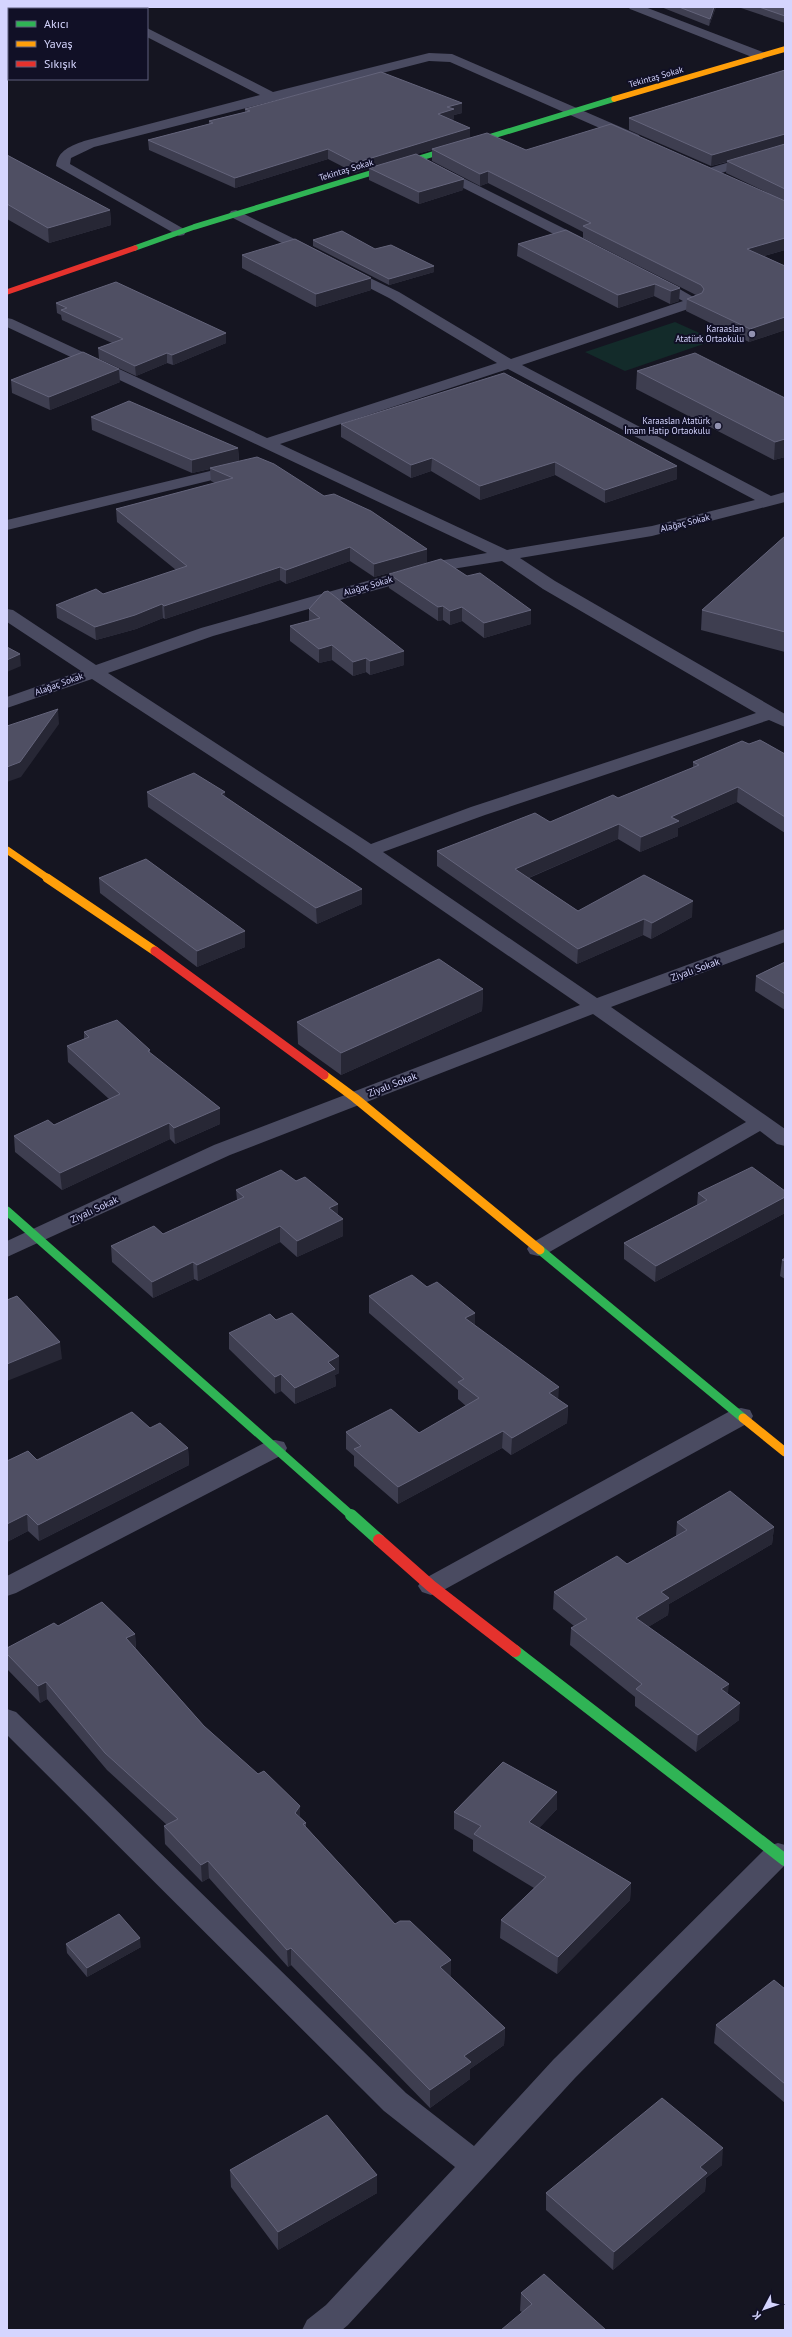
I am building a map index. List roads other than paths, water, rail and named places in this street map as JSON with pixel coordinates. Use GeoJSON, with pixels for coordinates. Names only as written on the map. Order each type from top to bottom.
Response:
{"type":"FeatureCollection","features":[{"type":"Feature","properties":{"kind":"street"},"geometry":{"type":"LineString","coordinates":[[634,7],[761,56]]}},
{"type":"Feature","properties":{"kind":"street"},"geometry":{"type":"LineString","coordinates":[[148,33],[271,96]]}},
{"type":"Feature","properties":{"kind":"street","name":"Tekintaş Sokak"},"geometry":{"type":"LineString","coordinates":[[7,292],[179,232],[236,214],[785,49]]}},
{"type":"Feature","properties":{"kind":"street"},"geometry":{"type":"LineString","coordinates":[[179,232],[74,173],[63,166],[63,159],[68,152],[89,144],[271,96],[429,57],[441,57],[465,63],[645,142]]}},
{"type":"Feature","properties":{"kind":"street"},"geometry":{"type":"LineString","coordinates":[[731,182],[706,170],[785,150]]}},
{"type":"Feature","properties":{"kind":"street"},"geometry":{"type":"LineString","coordinates":[[416,159],[597,250]]}},
{"type":"Feature","properties":{"kind":"street"},"geometry":{"type":"LineString","coordinates":[[236,214],[394,295],[509,364],[769,501]]}},
{"type":"Feature","properties":{"kind":"street"},"geometry":{"type":"LineString","coordinates":[[266,443],[695,302],[639,272]]}},
{"type":"Feature","properties":{"kind":"street"},"geometry":{"type":"LineString","coordinates":[[7,322],[502,554],[549,585],[778,718]]}},
{"type":"Feature","properties":{"kind":"street"},"geometry":{"type":"LineString","coordinates":[[270,461],[293,455]]}},
{"type":"Feature","properties":{"kind":"street"},"geometry":{"type":"LineString","coordinates":[[7,525],[254,465]]}},
{"type":"Feature","properties":{"kind":"street","name":"Alağaç Sokak"},"geometry":{"type":"LineString","coordinates":[[7,703],[207,632],[422,571],[502,554],[645,532],[785,497]]}},
{"type":"Feature","properties":{"kind":"street"},"geometry":{"type":"LineString","coordinates":[[7,614],[91,672],[368,851],[596,1006],[785,1139]]}},
{"type":"Feature","properties":{"kind":"street"},"geometry":{"type":"LineString","coordinates":[[368,851],[478,811],[778,718]]}},
{"type":"Feature","properties":{"kind":"street"},"geometry":{"type":"LineString","coordinates":[[7,850],[139,939],[355,1098],[785,1452]]}},
{"type":"Feature","properties":{"kind":"street","name":"Ziyalı Sokak"},"geometry":{"type":"LineString","coordinates":[[7,1250],[222,1150],[785,935]]}},
{"type":"Feature","properties":{"kind":"street"},"geometry":{"type":"LineString","coordinates":[[538,1249],[761,1122]]}},
{"type":"Feature","properties":{"kind":"street"},"geometry":{"type":"LineString","coordinates":[[7,1211],[431,1586],[782,1857],[564,2069],[337,2315],[318,2330]]}},
{"type":"Feature","properties":{"kind":"street"},"geometry":{"type":"LineString","coordinates":[[431,1586],[741,1416]]}},
{"type":"Feature","properties":{"kind":"street"},"geometry":{"type":"LineString","coordinates":[[7,1587],[275,1448]]}},
{"type":"Feature","properties":{"kind":"street"},"geometry":{"type":"LineString","coordinates":[[7,1719],[395,2102],[475,2165]]}},
{"type":"Feature","properties":{"kind":"place","name":"Karaaslan Atatürk Ortaokulu"},"geometry":{"type":"Point","coordinates":[752,334]}},
{"type":"Feature","properties":{"kind":"place","name":"Karaaslan Atatürk İmam Hatip Ortaokulu"},"geometry":{"type":"Point","coordinates":[718,426]}}]}
